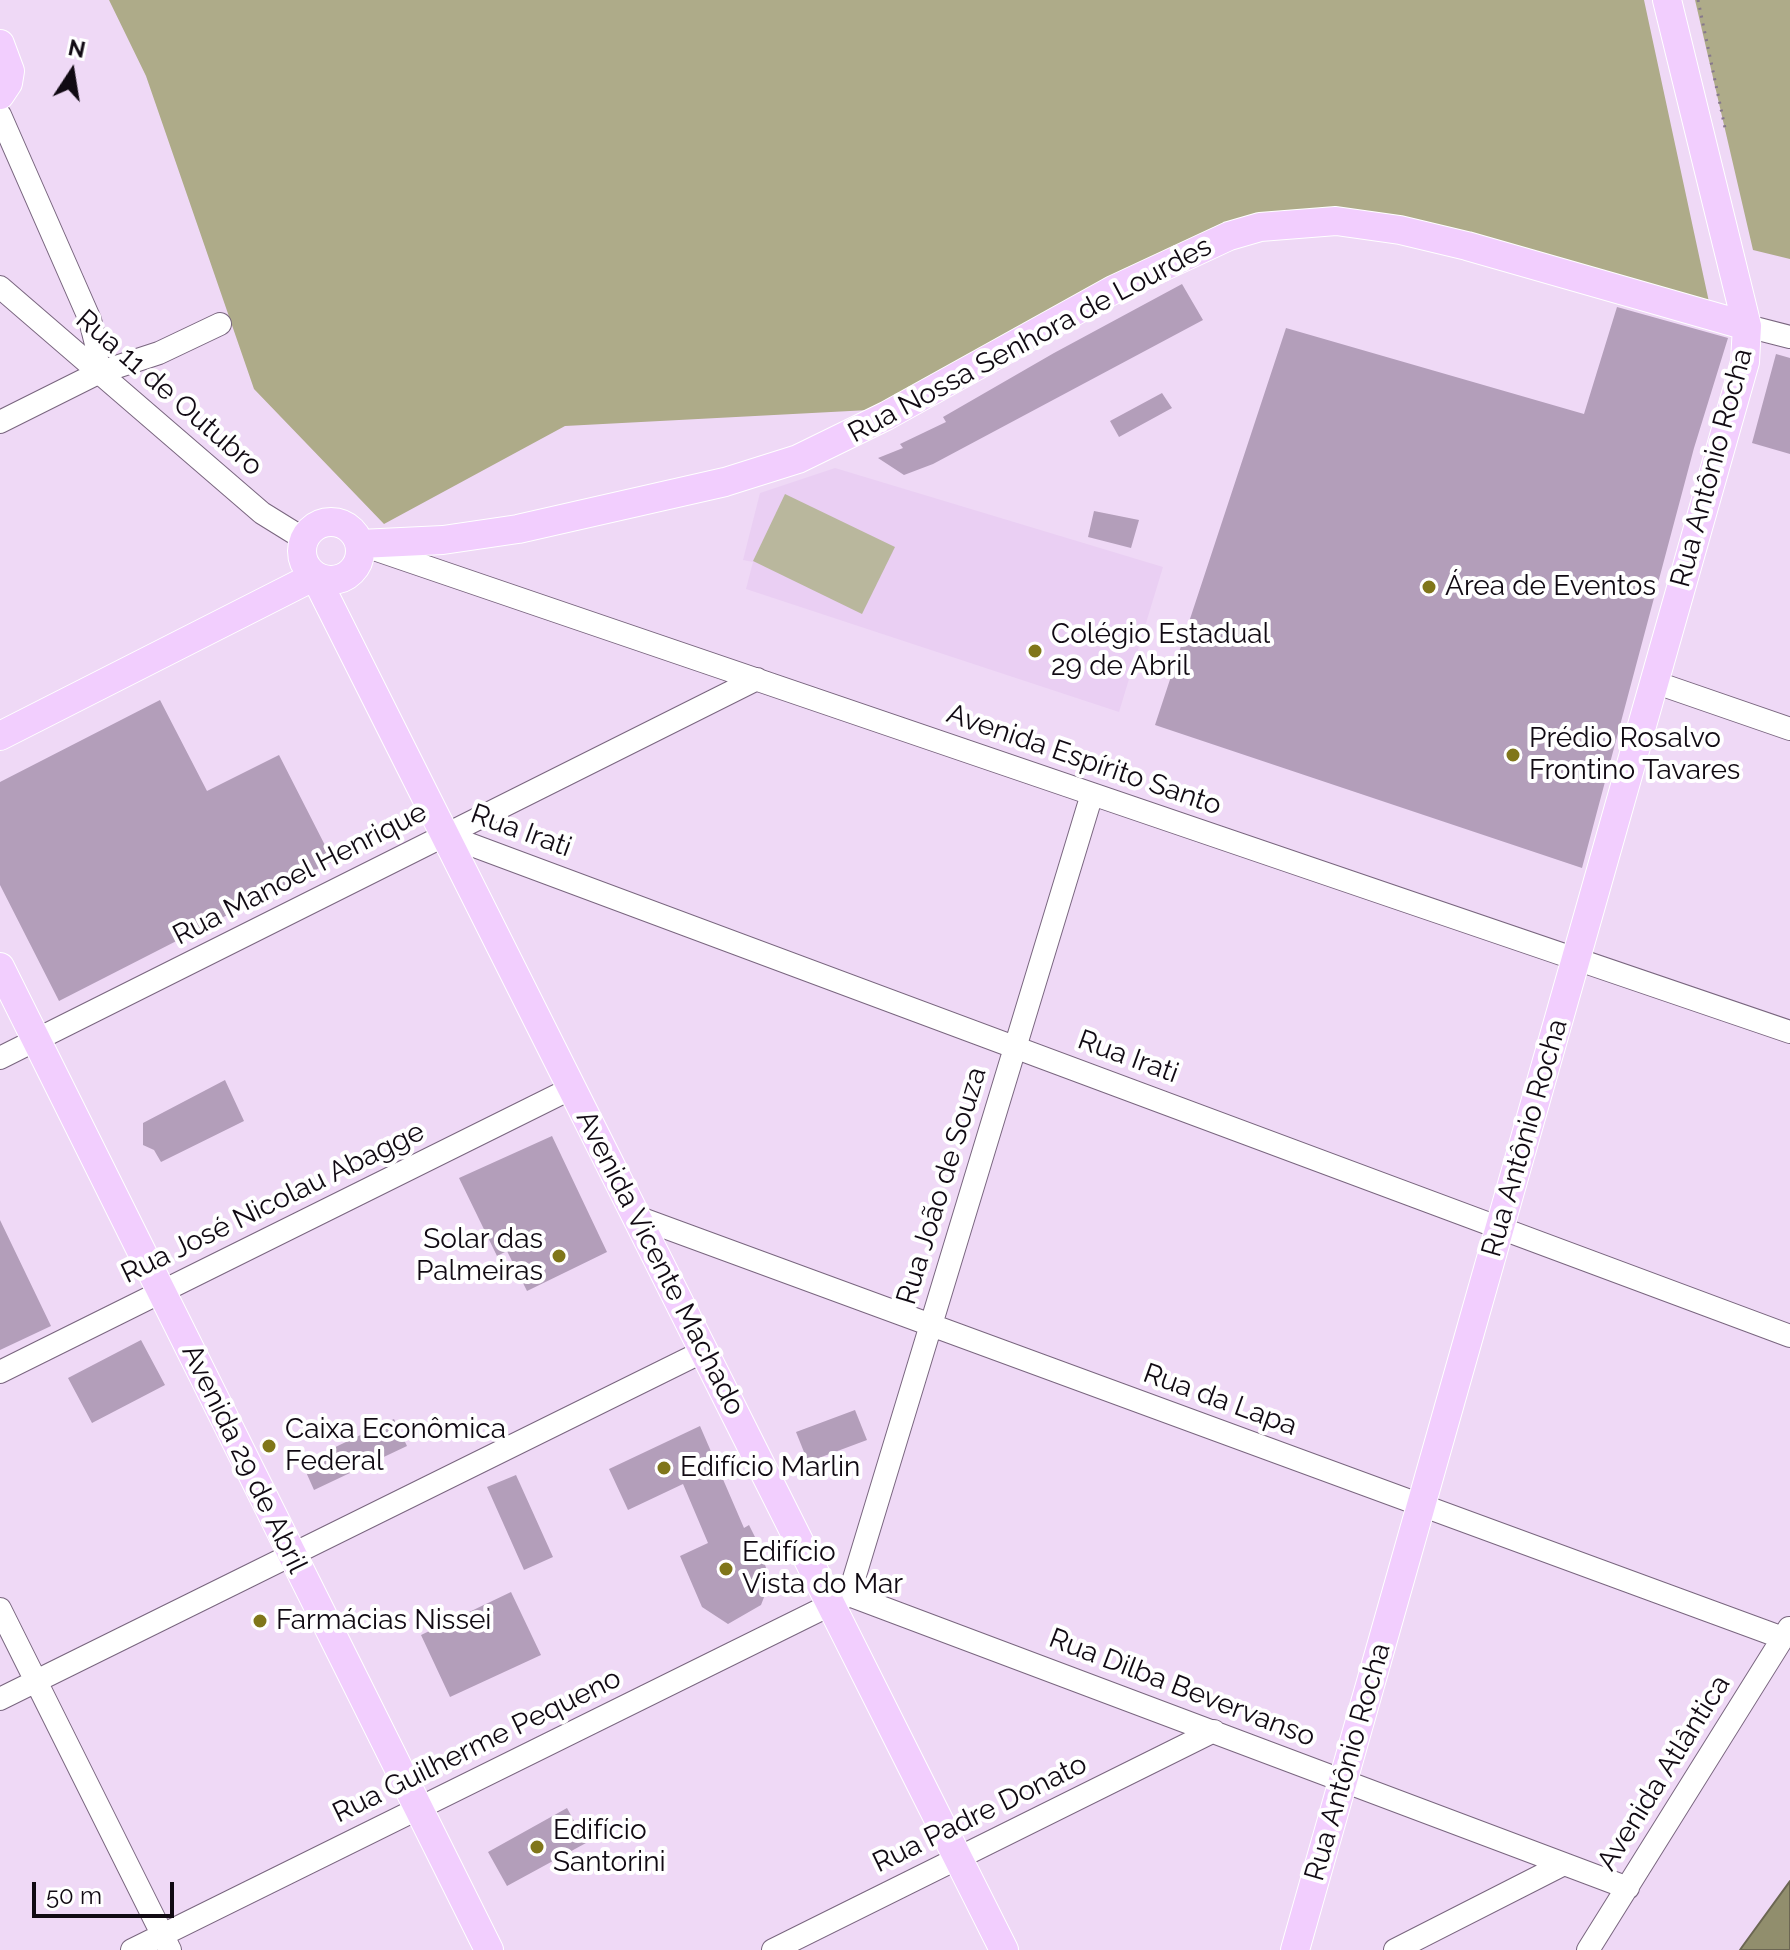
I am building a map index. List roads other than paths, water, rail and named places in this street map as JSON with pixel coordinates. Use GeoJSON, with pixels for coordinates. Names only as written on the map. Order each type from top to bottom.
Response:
{"type":"FeatureCollection","features":[{"type":"Feature","properties":{"kind":"main road","name":"Rua Antônio Rocha"},"geometry":{"type":"LineString","coordinates":[[1295,1950],[1745,362],[1747,326],[1667,0]]}},
{"type":"Feature","properties":{"kind":"main road"},"geometry":{"type":"LineString","coordinates":[[0,44],[10,71],[8,83],[0,95]]}},
{"type":"Feature","properties":{"kind":"main road","name":"Rua Nossa Senhora de Lourdes"},"geometry":{"type":"LineString","coordinates":[[360,544],[443,540],[518,529],[725,482],[784,464],[832,444],[1113,290],[1229,236],[1260,227],[1336,221],[1424,235],[1747,326]]}},
{"type":"Feature","properties":{"kind":"main road"},"geometry":{"type":"LineString","coordinates":[[334,522],[350,529],[360,544],[360,554],[352,572],[335,580],[315,576],[302,555],[304,539],[316,525],[334,522]]}},
{"type":"Feature","properties":{"kind":"main road"},"geometry":{"type":"LineString","coordinates":[[0,736],[315,576]]}},
{"type":"Feature","properties":{"kind":"main road","name":"Avenida Vicente Machado"},"geometry":{"type":"LineString","coordinates":[[315,576],[704,1351],[840,1600],[958,1858],[1004,1950]]}},
{"type":"Feature","properties":{"kind":"main road","name":"Avenida 29 de Abril"},"geometry":{"type":"LineString","coordinates":[[0,967],[489,1950]]}},
{"type":"Feature","properties":{"kind":"street"},"geometry":{"type":"LineString","coordinates":[[0,115],[90,320],[98,373]]}},
{"type":"Feature","properties":{"kind":"street","name":"Rua 11 de Outubro"},"geometry":{"type":"LineString","coordinates":[[0,287],[262,513],[304,539]]}},
{"type":"Feature","properties":{"kind":"street"},"geometry":{"type":"LineString","coordinates":[[0,422],[98,373],[159,353],[220,324]]}},
{"type":"Feature","properties":{"kind":"street"},"geometry":{"type":"LineString","coordinates":[[1747,326],[1790,337]]}},
{"type":"Feature","properties":{"kind":"street","name":"Avenida Espírito Santo"},"geometry":{"type":"LineString","coordinates":[[360,544],[1790,1032]]}},
{"type":"Feature","properties":{"kind":"street","name":"Rua Manoel Henrique"},"geometry":{"type":"LineString","coordinates":[[0,1058],[757,679]]}},
{"type":"Feature","properties":{"kind":"street"},"geometry":{"type":"LineString","coordinates":[[1654,682],[1790,729]]}},
{"type":"Feature","properties":{"kind":"street","name":"Rua João de Souza"},"geometry":{"type":"LineString","coordinates":[[840,1600],[931,1325],[1092,794]]}},
{"type":"Feature","properties":{"kind":"street","name":"Rua Irati"},"geometry":{"type":"LineString","coordinates":[[445,835],[1790,1336]]}},
{"type":"Feature","properties":{"kind":"street","name":"Rua José Nicolau Abagge"},"geometry":{"type":"LineString","coordinates":[[0,1372],[572,1088]]}},
{"type":"Feature","properties":{"kind":"street","name":"Rua da Lapa"},"geometry":{"type":"LineString","coordinates":[[637,1217],[1421,1506],[1786,1633]]}},
{"type":"Feature","properties":{"kind":"street"},"geometry":{"type":"LineString","coordinates":[[0,1699],[704,1351]]}},
{"type":"Feature","properties":{"kind":"street","name":"Rua Dilba Bevervanso"},"geometry":{"type":"LineString","coordinates":[[840,1600],[1214,1731],[1628,1888]]}},
{"type":"Feature","properties":{"kind":"street","name":"Rua Guilherme Pequeno"},"geometry":{"type":"LineString","coordinates":[[132,1950],[166,1942],[418,1808],[840,1600]]}},
{"type":"Feature","properties":{"kind":"street"},"geometry":{"type":"LineString","coordinates":[[0,1609],[166,1942]]}},
{"type":"Feature","properties":{"kind":"street","name":"Avenida Atlântica"},"geometry":{"type":"LineString","coordinates":[[1588,1950],[1786,1633]]}},
{"type":"Feature","properties":{"kind":"street","name":"Rua Padre Donato"},"geometry":{"type":"LineString","coordinates":[[773,1950],[1214,1731]]}},
{"type":"Feature","properties":{"kind":"street"},"geometry":{"type":"LineString","coordinates":[[1395,1950],[1564,1864]]}},
{"type":"Feature","properties":{"kind":"place","name":"Área de Eventos"},"geometry":{"type":"Point","coordinates":[1429,587]}},
{"type":"Feature","properties":{"kind":"place","name":"Colégio Estadual 29 de Abril"},"geometry":{"type":"Point","coordinates":[1035,651]}},
{"type":"Feature","properties":{"kind":"place","name":"Prédio Rosalvo Frontino Tavares"},"geometry":{"type":"Point","coordinates":[1513,755]}},
{"type":"Feature","properties":{"kind":"place","name":"Solar das Palmeiras"},"geometry":{"type":"Point","coordinates":[559,1256]}},
{"type":"Feature","properties":{"kind":"place","name":"Caixa Econômica Federal"},"geometry":{"type":"Point","coordinates":[269,1446]}},
{"type":"Feature","properties":{"kind":"place","name":"Edifício Marlin"},"geometry":{"type":"Point","coordinates":[664,1468]}},
{"type":"Feature","properties":{"kind":"place","name":"Edifício Vista do Mar"},"geometry":{"type":"Point","coordinates":[726,1569]}},
{"type":"Feature","properties":{"kind":"place","name":"Farmácias Nissei"},"geometry":{"type":"Point","coordinates":[260,1621]}},
{"type":"Feature","properties":{"kind":"place","name":"Edifício Santorini"},"geometry":{"type":"Point","coordinates":[537,1847]}}]}
